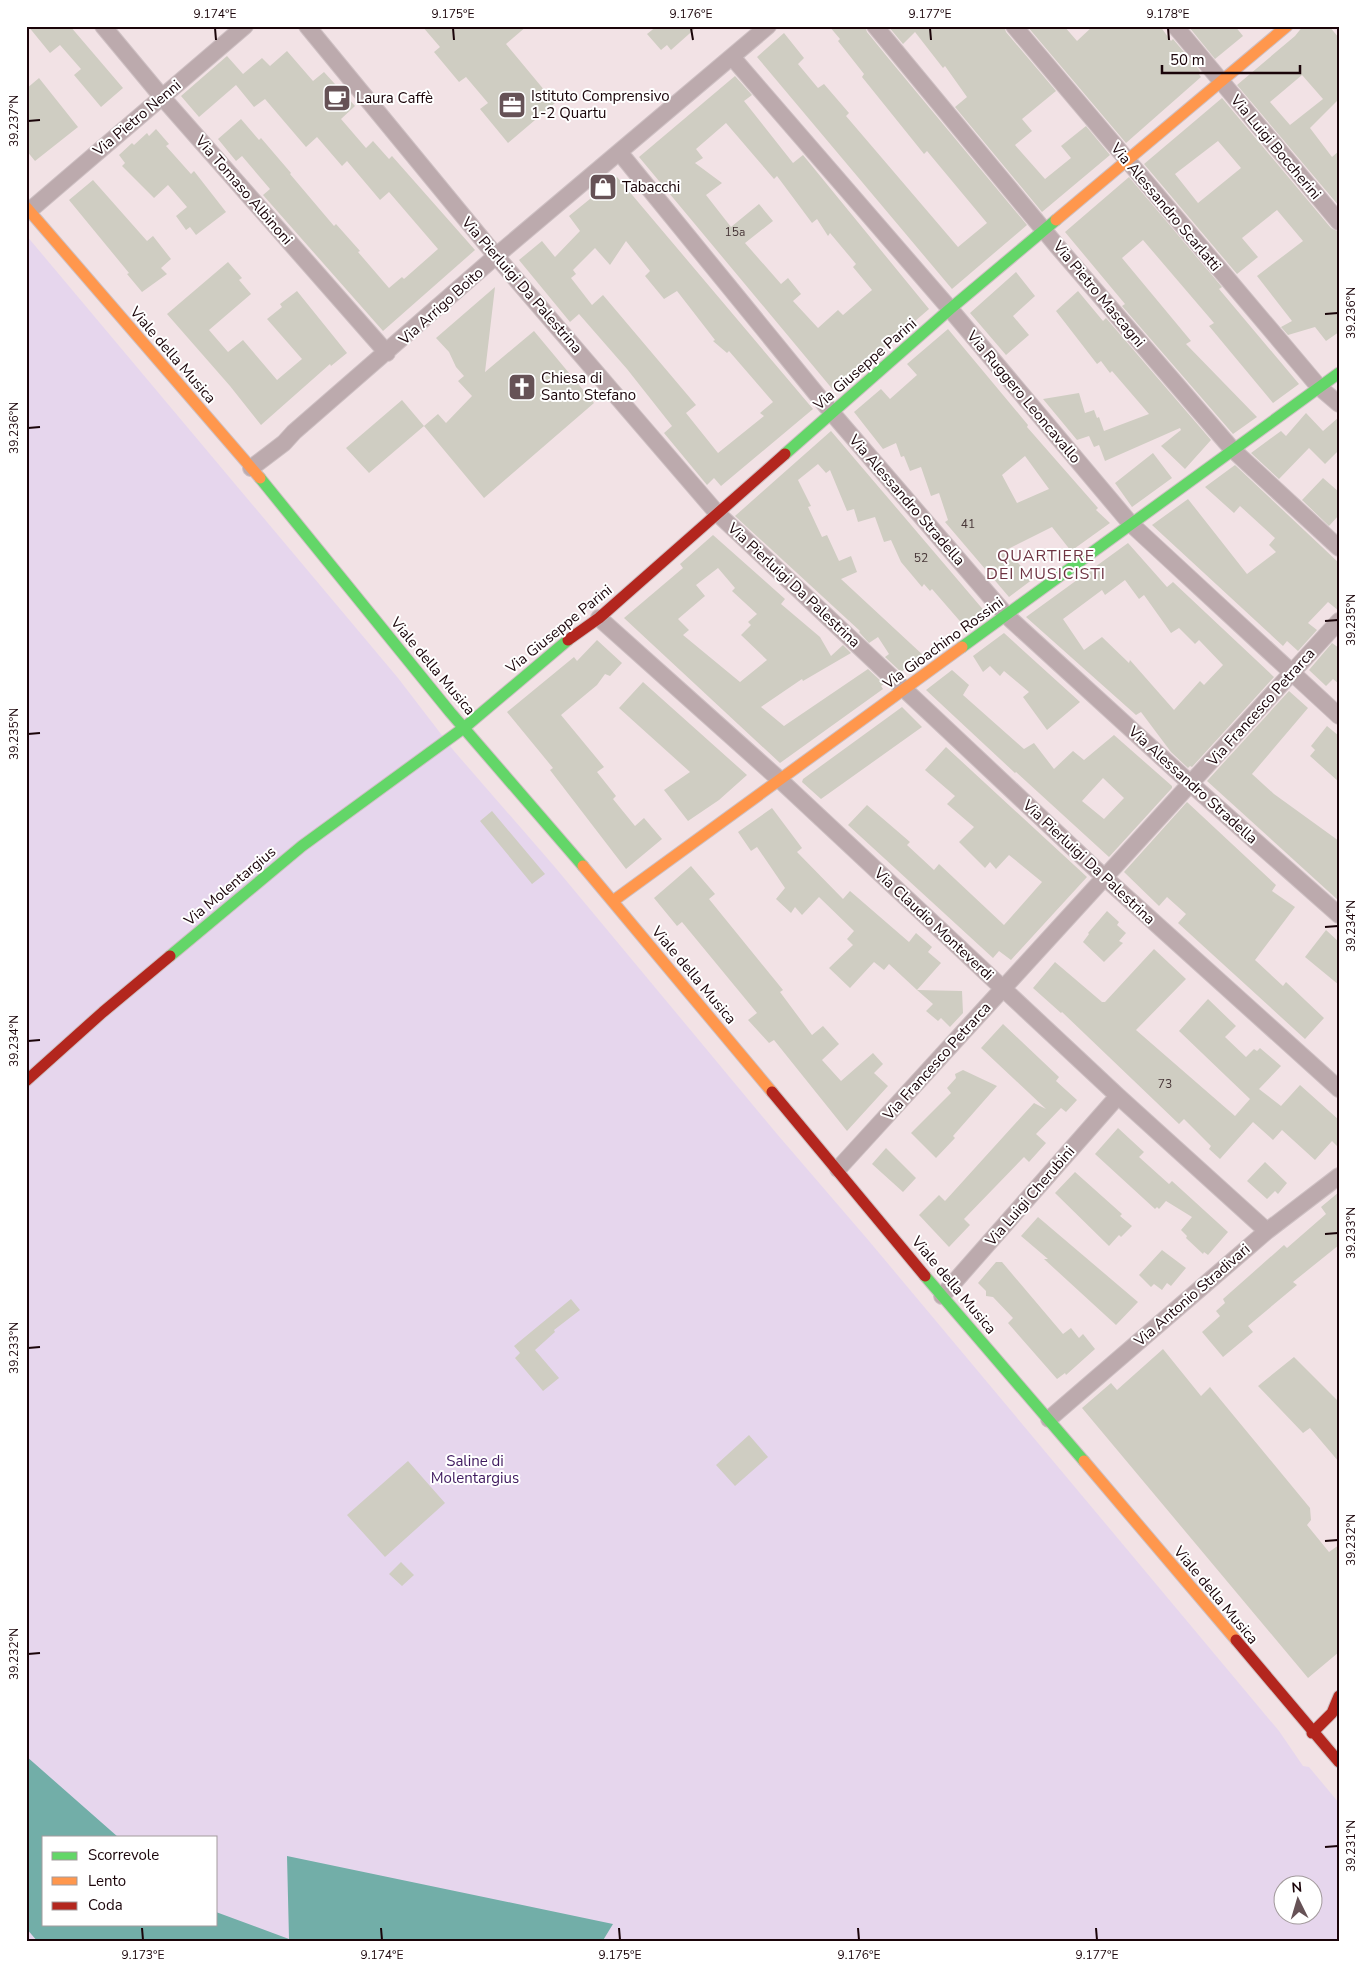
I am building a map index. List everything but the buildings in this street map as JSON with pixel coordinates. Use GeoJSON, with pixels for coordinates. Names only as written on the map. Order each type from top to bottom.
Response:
{"type":"FeatureCollection","features":[{"type":"Feature","properties":{"kind":"street","name":"Via Tomaso Albinoni"},"geometry":{"type":"LineString","coordinates":[[103,26],[162,97],[387,353]]}},
{"type":"Feature","properties":{"kind":"street","name":"Via Pietro Nenni"},"geometry":{"type":"LineString","coordinates":[[28,209],[245,26]]}},
{"type":"Feature","properties":{"kind":"street","name":"Via Pierluigi Da Palestrina"},"geometry":{"type":"LineString","coordinates":[[307,26],[496,256],[717,513],[1104,877],[1339,1089]]}},
{"type":"Feature","properties":{"kind":"street","name":"Via Arrigo Boito"},"geometry":{"type":"LineString","coordinates":[[251,468],[284,443],[294,432],[387,353],[496,256],[768,26]]}},
{"type":"Feature","properties":{"kind":"street","name":"Via Pietro Mascagni"},"geometry":{"type":"LineString","coordinates":[[874,26],[1232,449],[1339,548]]}},
{"type":"Feature","properties":{"kind":"street","name":"Via Alessandro Scarlatti"},"geometry":{"type":"LineString","coordinates":[[1014,26],[1319,388],[1339,404]]}},
{"type":"Feature","properties":{"kind":"street","name":"Via Luigi Boccherini"},"geometry":{"type":"LineString","coordinates":[[1175,26],[1339,222]]}},
{"type":"Feature","properties":{"kind":"street","name":"Via Giuseppe Parini"},"geometry":{"type":"LineString","coordinates":[[465,727],[574,635],[599,618],[950,309],[1287,26]]}},
{"type":"Feature","properties":{"kind":"street","name":"Via Ruggero Leoncavallo"},"geometry":{"type":"LineString","coordinates":[[732,57],[950,309],[1130,523],[1339,716]]}},
{"type":"Feature","properties":{"kind":"street","name":"Via Alessandro Stradella"},"geometry":{"type":"LineString","coordinates":[[620,153],[832,413],[1007,616],[1191,784],[1339,915]]}},
{"type":"Feature","properties":{"kind":"street","name":"Viale della Musica"},"geometry":{"type":"LineString","coordinates":[[28,209],[251,468],[450,712],[465,727],[613,901],[942,1296],[1049,1419],[1312,1733],[1339,1762]]}},
{"type":"Feature","properties":{"kind":"street","name":"Via Gioachino Rossini"},"geometry":{"type":"LineString","coordinates":[[613,901],[1007,616],[1130,523],[1339,373]]}},
{"type":"Feature","properties":{"kind":"street","name":"Via Claudio Monteverdi"},"geometry":{"type":"LineString","coordinates":[[599,618],[780,780],[1118,1096],[1267,1231]]}},
{"type":"Feature","properties":{"kind":"street","name":"Via Francesco Petrarca"},"geometry":{"type":"LineString","coordinates":[[838,1169],[1339,621]]}},
{"type":"Feature","properties":{"kind":"street","name":"Via Molentargius"},"geometry":{"type":"LineString","coordinates":[[26,1081],[102,1012],[302,846],[465,727]]}},
{"type":"Feature","properties":{"kind":"street","name":"Via Luigi Cherubini"},"geometry":{"type":"LineString","coordinates":[[942,1296],[1118,1096]]}},
{"type":"Feature","properties":{"kind":"street","name":"Via Antonio Stradivari"},"geometry":{"type":"LineString","coordinates":[[1049,1419],[1267,1231],[1339,1176]]}},
{"type":"Feature","properties":{"kind":"street"},"geometry":{"type":"LineString","coordinates":[[1312,1733],[1332,1713],[1339,1696]]}},
{"type":"Feature","properties":{"kind":"green space","name":"Saline di Molentargius"},"geometry":{"type":"Polygon","coordinates":[[[26,235],[398,678],[454,751],[554,866],[1279,1731],[1303,1766],[1309,1767],[1339,1803],[1339,1942],[26,1942],[26,235]]]}},
{"type":"Feature","properties":{"kind":"water"},"geometry":{"type":"Polygon","coordinates":[[[26,1756],[117,1836],[42,1836],[42,1926],[218,1926],[218,1913],[289,1939],[287,1856],[613,1924],[602,1942],[38,1942],[26,1928],[26,1756]]]}},
{"type":"Feature","properties":{"kind":"traffic: fast"},"geometry":{"type":"LineString","coordinates":[[785,454],[950,309],[1056,220]]}},
{"type":"Feature","properties":{"kind":"traffic: fast"},"geometry":{"type":"LineString","coordinates":[[962,647],[1339,373]]}},
{"type":"Feature","properties":{"kind":"traffic: fast"},"geometry":{"type":"LineString","coordinates":[[260,478],[450,712],[583,866]]}},
{"type":"Feature","properties":{"kind":"traffic: fast"},"geometry":{"type":"LineString","coordinates":[[170,956],[302,846],[465,727],[568,640]]}},
{"type":"Feature","properties":{"kind":"traffic: fast"},"geometry":{"type":"LineString","coordinates":[[925,1276],[1084,1461]]}},
{"type":"Feature","properties":{"kind":"traffic: slow"},"geometry":{"type":"LineString","coordinates":[[1056,220],[1287,26]]}},
{"type":"Feature","properties":{"kind":"traffic: slow"},"geometry":{"type":"LineString","coordinates":[[26,207],[260,478]]}},
{"type":"Feature","properties":{"kind":"traffic: slow"},"geometry":{"type":"LineString","coordinates":[[613,901],[962,647]]}},
{"type":"Feature","properties":{"kind":"traffic: slow"},"geometry":{"type":"LineString","coordinates":[[583,866],[772,1092]]}},
{"type":"Feature","properties":{"kind":"traffic: slow"},"geometry":{"type":"LineString","coordinates":[[1084,1461],[1236,1640]]}},
{"type":"Feature","properties":{"kind":"traffic: jam"},"geometry":{"type":"LineString","coordinates":[[568,640],[599,618],[785,454]]}},
{"type":"Feature","properties":{"kind":"traffic: jam"},"geometry":{"type":"LineString","coordinates":[[26,1081],[103,1012],[170,956]]}},
{"type":"Feature","properties":{"kind":"traffic: jam"},"geometry":{"type":"LineString","coordinates":[[772,1092],[925,1276]]}},
{"type":"Feature","properties":{"kind":"traffic: jam"},"geometry":{"type":"LineString","coordinates":[[1236,1640],[1339,1762]]}},
{"type":"Feature","properties":{"kind":"traffic: jam"},"geometry":{"type":"LineString","coordinates":[[1312,1733],[1332,1713],[1339,1696]]}},
{"type":"Feature","properties":{"kind":"place","name":"Laura Caffè"},"geometry":{"type":"Point","coordinates":[337,98]}},
{"type":"Feature","properties":{"kind":"place","name":"Istituto Comprensivo 1-2 Quartu"},"geometry":{"type":"Point","coordinates":[512,105]}},
{"type":"Feature","properties":{"kind":"place","name":"Tabacchi"},"geometry":{"type":"Point","coordinates":[603,187]}},
{"type":"Feature","properties":{"kind":"place","name":"Chiesa di Santo Stefano"},"geometry":{"type":"Point","coordinates":[522,387]}},
{"type":"Feature","properties":{"kind":"district","name":"QUARTIERE DEI MUSICISTI"},"geometry":{"type":"Point","coordinates":[1046,564]}}]}
